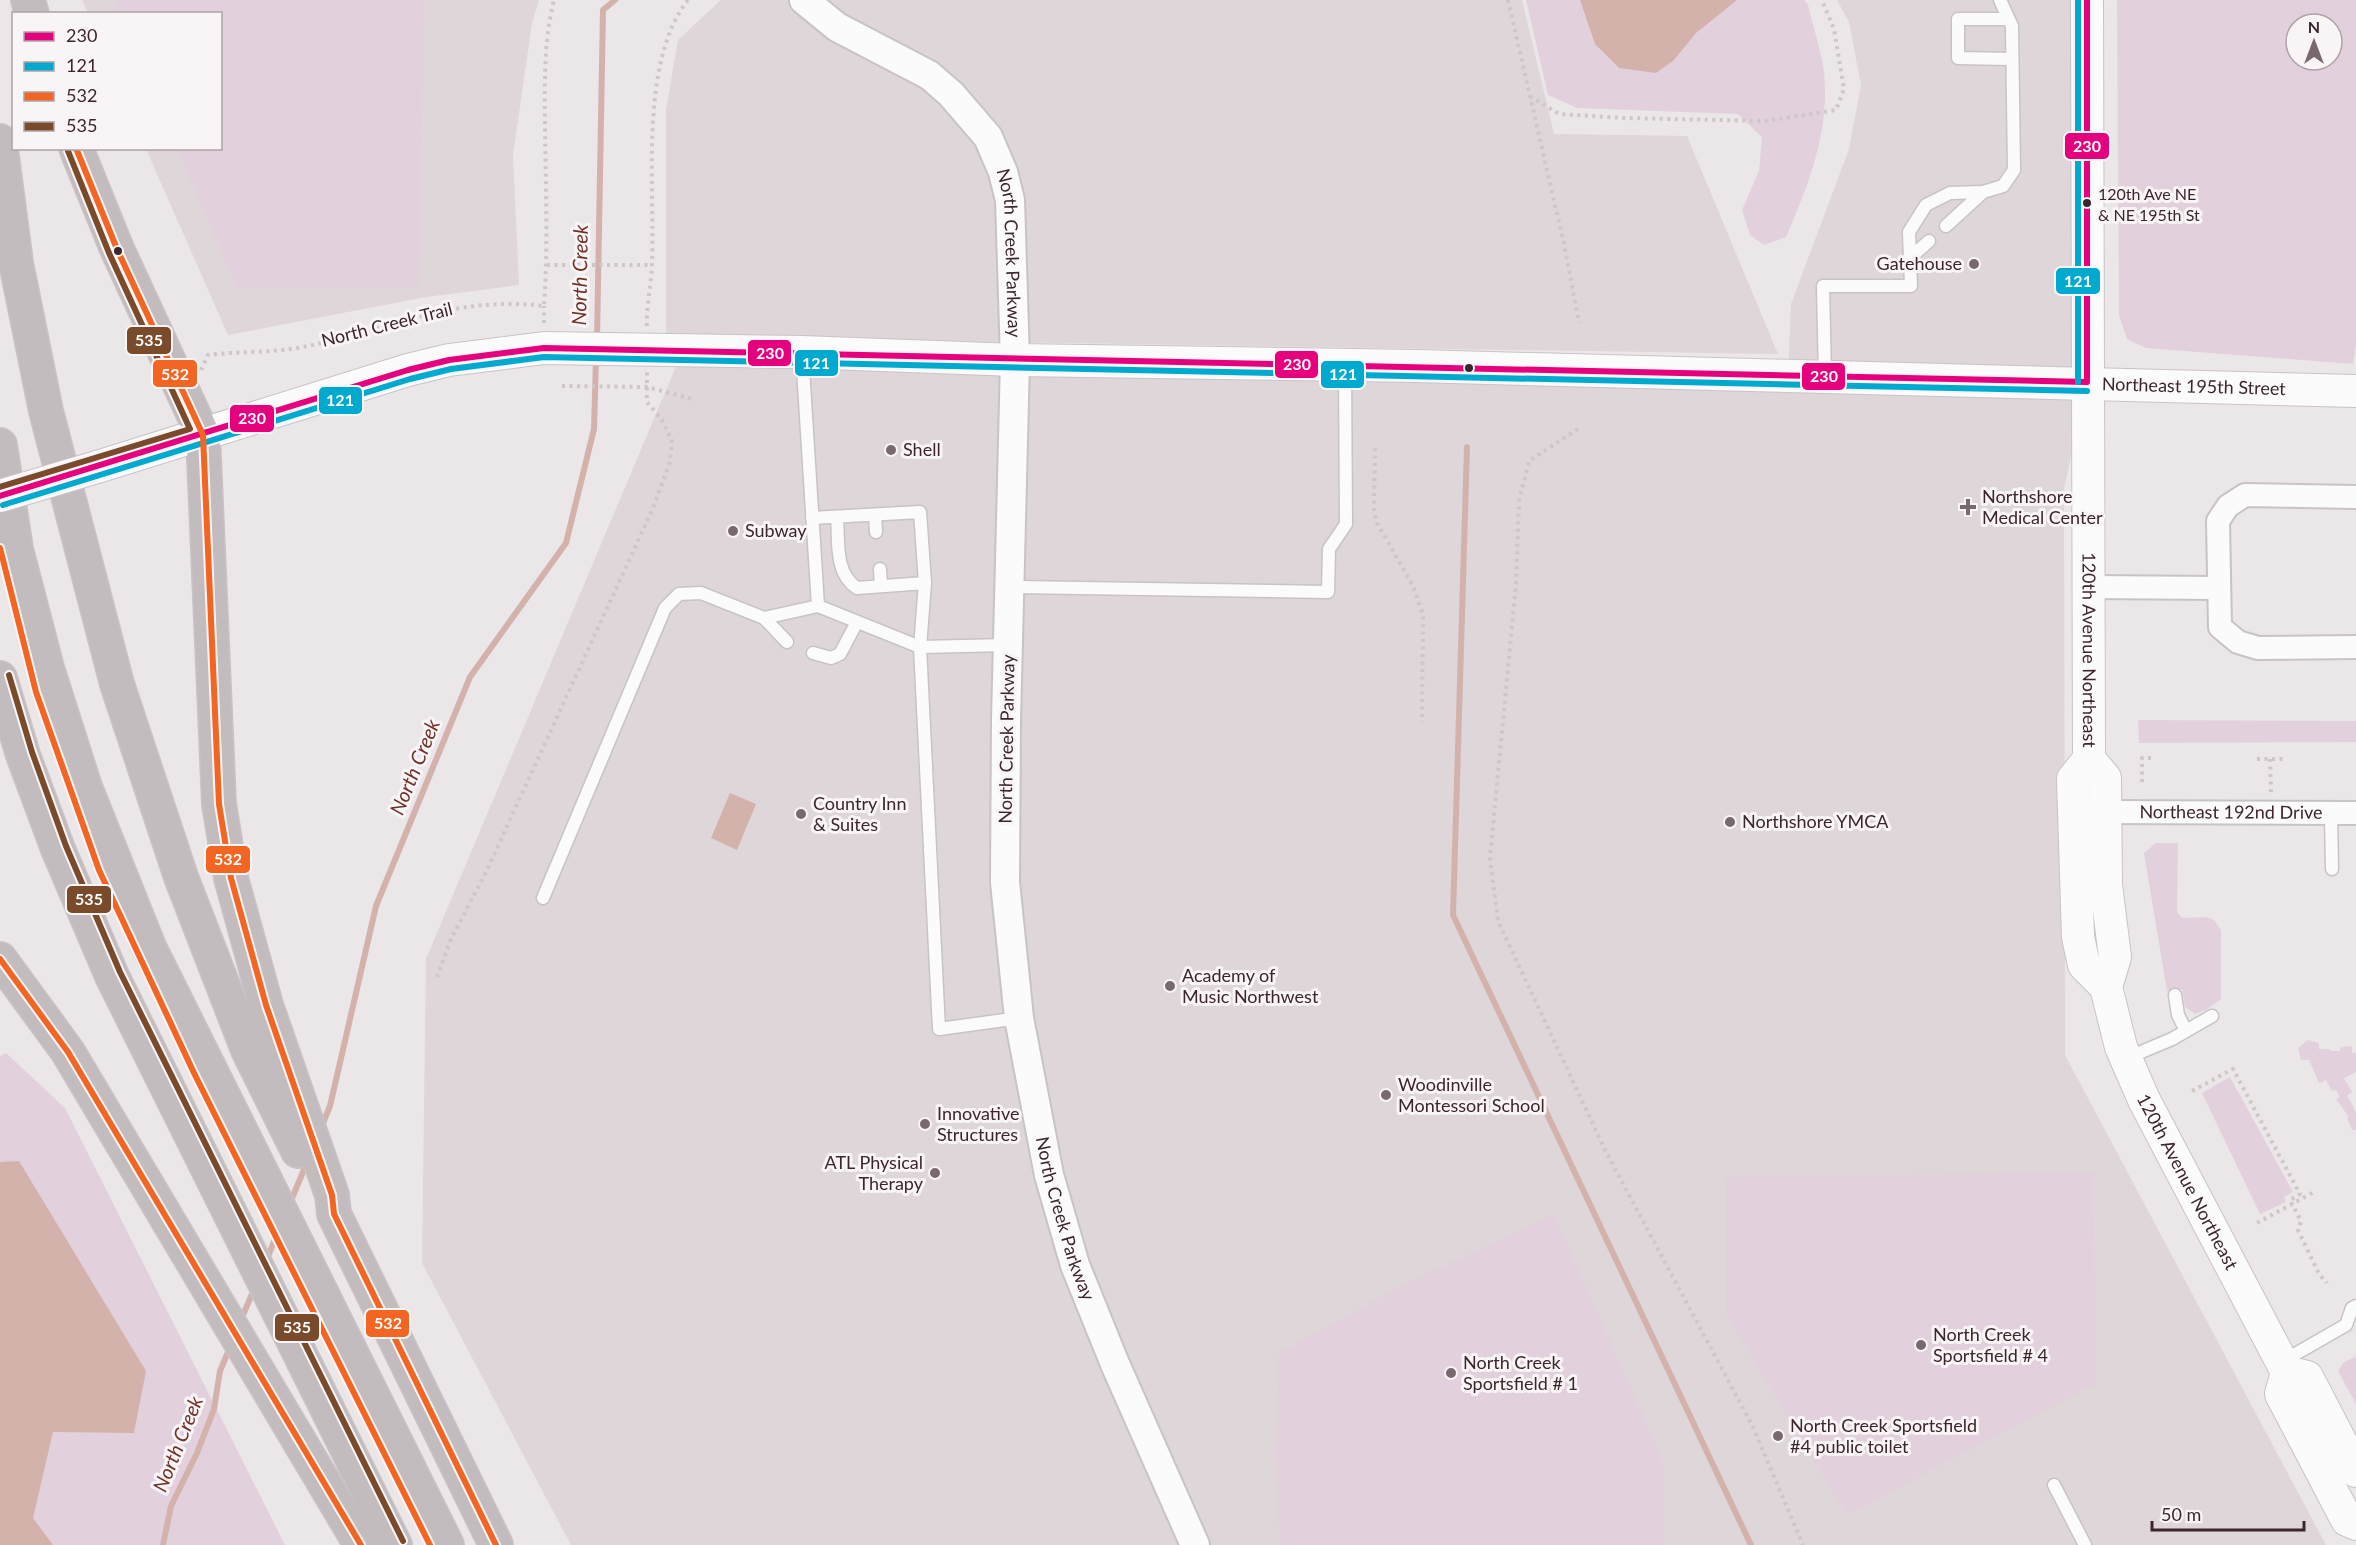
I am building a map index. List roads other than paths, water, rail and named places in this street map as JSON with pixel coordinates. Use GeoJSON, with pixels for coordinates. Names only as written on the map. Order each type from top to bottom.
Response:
{"type":"FeatureCollection","features":[{"type":"Feature","properties":{"kind":"highway"},"geometry":{"type":"LineString","coordinates":[[0,141],[16,263],[46,411],[117,684],[181,877],[248,1050],[281,1117],[331,1206],[496,1545]]}},
{"type":"Feature","properties":{"kind":"highway"},"geometry":{"type":"LineString","coordinates":[[77,150],[117,249],[204,435],[219,804],[231,878],[266,1005],[293,1082],[331,1206]]}},
{"type":"Feature","properties":{"kind":"highway"},"geometry":{"type":"LineString","coordinates":[[0,445],[16,549],[47,668],[85,787],[149,947],[430,1545]]}},
{"type":"Feature","properties":{"kind":"highway"},"geometry":{"type":"LineString","coordinates":[[0,548],[36,692],[99,870],[149,981],[257,1181]]}},
{"type":"Feature","properties":{"kind":"highway"},"geometry":{"type":"LineString","coordinates":[[0,678],[23,755],[89,925],[233,1239]]}},
{"type":"Feature","properties":{"kind":"highway"},"geometry":{"type":"LineString","coordinates":[[0,731],[18,785],[72,926],[281,1333],[395,1545]]}},
{"type":"Feature","properties":{"kind":"highway"},"geometry":{"type":"LineString","coordinates":[[0,959],[68,1052],[361,1545]]}},
{"type":"Feature","properties":{"kind":"highway"},"geometry":{"type":"LineString","coordinates":[[302,1272],[447,1545]]}},
{"type":"Feature","properties":{"kind":"highway"},"geometry":{"type":"LineString","coordinates":[[281,1333],[376,1545]]}},
{"type":"Feature","properties":{"kind":"main road","name":"120th Avenue Northeast"},"geometry":{"type":"LineString","coordinates":[[2087,0],[2087,382],[2090,431],[2089,759],[2073,779],[2078,927],[2084,965],[2106,987],[2126,1059],[2144,1100],[2284,1366]]}},
{"type":"Feature","properties":{"kind":"main road","name":"Northeast 195th Street"},"geometry":{"type":"LineString","coordinates":[[0,496],[204,435],[250,418],[408,370],[449,360],[522,351],[802,352],[1015,360],[2087,382],[2356,391]]}},
{"type":"Feature","properties":{"kind":"main road","name":"120th Avenue Northeast"},"geometry":{"type":"LineString","coordinates":[[2089,759],[2105,778],[2106,885],[2115,957],[2106,987]]}},
{"type":"Feature","properties":{"kind":"main road"},"geometry":{"type":"LineString","coordinates":[[2356,1471],[2307,1377],[2284,1366],[2283,1397],[2347,1520],[2356,1524]]}},
{"type":"Feature","properties":{"kind":"street","name":"North Creek Parkway"},"geometry":{"type":"LineString","coordinates":[[804,0],[837,27],[929,75],[958,101],[988,137],[1004,172],[1010,200],[1015,360],[1005,882],[1019,1018],[1049,1175],[1075,1265],[1115,1364],[1195,1545]]}},
{"type":"Feature","properties":{"kind":"street"},"geometry":{"type":"LineString","coordinates":[[2356,497],[2245,495],[2228,506],[2218,521],[2220,627],[2238,642],[2258,648],[2356,647]]}},
{"type":"Feature","properties":{"kind":"street"},"geometry":{"type":"LineString","coordinates":[[2088,587],[2219,588]]}},
{"type":"Feature","properties":{"kind":"street","name":"Northeast 192nd Drive"},"geometry":{"type":"LineString","coordinates":[[2105,812],[2356,813]]}},
{"type":"Feature","properties":{"kind":"lane"},"geometry":{"type":"LineString","coordinates":[[1825,377],[1823,286],[1911,286],[1909,232],[1926,205],[1950,193],[1983,192],[2003,186],[2014,170],[2012,26],[2000,0]]}},
{"type":"Feature","properties":{"kind":"lane"},"geometry":{"type":"LineString","coordinates":[[2008,19],[1958,19],[1958,58],[2012,59]]}},
{"type":"Feature","properties":{"kind":"lane"},"geometry":{"type":"LineString","coordinates":[[1946,226],[1983,192]]}},
{"type":"Feature","properties":{"kind":"lane"},"geometry":{"type":"LineString","coordinates":[[1910,258],[1929,241]]}},
{"type":"Feature","properties":{"kind":"lane"},"geometry":{"type":"LineString","coordinates":[[802,352],[818,606]]}},
{"type":"Feature","properties":{"kind":"lane"},"geometry":{"type":"LineString","coordinates":[[1010,587],[1328,592],[1329,549],[1346,524],[1345,365]]}},
{"type":"Feature","properties":{"kind":"lane"},"geometry":{"type":"LineString","coordinates":[[812,518],[920,512],[926,583],[920,647],[939,1029],[1019,1018]]}},
{"type":"Feature","properties":{"kind":"lane"},"geometry":{"type":"LineString","coordinates":[[875,514],[876,532]]}},
{"type":"Feature","properties":{"kind":"lane"},"geometry":{"type":"LineString","coordinates":[[837,517],[842,572],[848,582],[857,588],[926,583]]}},
{"type":"Feature","properties":{"kind":"lane"},"geometry":{"type":"LineString","coordinates":[[880,569],[881,586]]}},
{"type":"Feature","properties":{"kind":"lane"},"geometry":{"type":"LineString","coordinates":[[543,898],[665,608],[679,594],[701,593],[764,618],[787,642]]}},
{"type":"Feature","properties":{"kind":"lane"},"geometry":{"type":"LineString","coordinates":[[764,618],[818,606],[920,647],[1008,645]]}},
{"type":"Feature","properties":{"kind":"lane"},"geometry":{"type":"LineString","coordinates":[[813,653],[831,658],[840,654],[857,622]]}},
{"type":"Feature","properties":{"kind":"lane"},"geometry":{"type":"LineString","coordinates":[[2331,813],[2332,869]]}},
{"type":"Feature","properties":{"kind":"lane"},"geometry":{"type":"LineString","coordinates":[[2175,995],[2186,1031]]}},
{"type":"Feature","properties":{"kind":"lane"},"geometry":{"type":"LineString","coordinates":[[2126,1059],[2212,1016]]}},
{"type":"Feature","properties":{"kind":"lane"},"geometry":{"type":"LineString","coordinates":[[2284,1366],[2351,1327],[2352,1308],[2356,1306]]}},
{"type":"Feature","properties":{"kind":"lane"},"geometry":{"type":"LineString","coordinates":[[2054,1485],[2085,1545]]}},
{"type":"Feature","properties":{"kind":"waterway","name":"North Creek"},"geometry":{"type":"LineString","coordinates":[[597,339],[603,10],[615,0]]}},
{"type":"Feature","properties":{"kind":"waterway","name":"North Creek"},"geometry":{"type":"LineString","coordinates":[[321,1128],[330,1106],[376,906],[470,677],[566,543],[594,429],[596,358]]}},
{"type":"Feature","properties":{"kind":"waterway"},"geometry":{"type":"LineString","coordinates":[[1467,447],[1453,915],[1751,1545]]}},
{"type":"Feature","properties":{"kind":"waterway","name":"North Creek"},"geometry":{"type":"LineString","coordinates":[[290,1203],[308,1160]]}},
{"type":"Feature","properties":{"kind":"waterway","name":"North Creek"},"geometry":{"type":"LineString","coordinates":[[266,1261],[278,1232]]}},
{"type":"Feature","properties":{"kind":"waterway","name":"North Creek"},"geometry":{"type":"LineString","coordinates":[[240,1322],[255,1287]]}},
{"type":"Feature","properties":{"kind":"waterway","name":"North Creek"},"geometry":{"type":"LineString","coordinates":[[163,1545],[171,1506],[197,1453],[214,1409],[220,1371],[231,1345]]}},
{"type":"Feature","properties":{"kind":"place","name":"120th Ave NE & NE 195th St"},"geometry":{"type":"Point","coordinates":[2087,203]}},
{"type":"Feature","properties":{"kind":"place","name":"Gatehouse"},"geometry":{"type":"Point","coordinates":[1974,264]}},
{"type":"Feature","properties":{"kind":"place","name":"Shell"},"geometry":{"type":"Point","coordinates":[891,450]}},
{"type":"Feature","properties":{"kind":"place","name":"Northshore Medical Center"},"geometry":{"type":"Point","coordinates":[1968,507]}},
{"type":"Feature","properties":{"kind":"place","name":"Subway"},"geometry":{"type":"Point","coordinates":[733,531]}},
{"type":"Feature","properties":{"kind":"place","name":"Country Inn & Suites"},"geometry":{"type":"Point","coordinates":[801,814]}},
{"type":"Feature","properties":{"kind":"place","name":"Northshore YMCA"},"geometry":{"type":"Point","coordinates":[1730,822]}},
{"type":"Feature","properties":{"kind":"place","name":"Academy of Music Northwest"},"geometry":{"type":"Point","coordinates":[1170,986]}},
{"type":"Feature","properties":{"kind":"place","name":"Woodinville Montessori School"},"geometry":{"type":"Point","coordinates":[1386,1095]}},
{"type":"Feature","properties":{"kind":"place","name":"Innovative Structures"},"geometry":{"type":"Point","coordinates":[925,1124]}},
{"type":"Feature","properties":{"kind":"place","name":"ATL Physical Therapy"},"geometry":{"type":"Point","coordinates":[935,1173]}},
{"type":"Feature","properties":{"kind":"place","name":"North Creek Sportsfield # 4"},"geometry":{"type":"Point","coordinates":[1921,1345]}},
{"type":"Feature","properties":{"kind":"place","name":"North Creek Sportsfield # 1"},"geometry":{"type":"Point","coordinates":[1451,1373]}},
{"type":"Feature","properties":{"kind":"place","name":"North Creek Sportsfield #4 public toilet"},"geometry":{"type":"Point","coordinates":[1778,1436]}}]}
